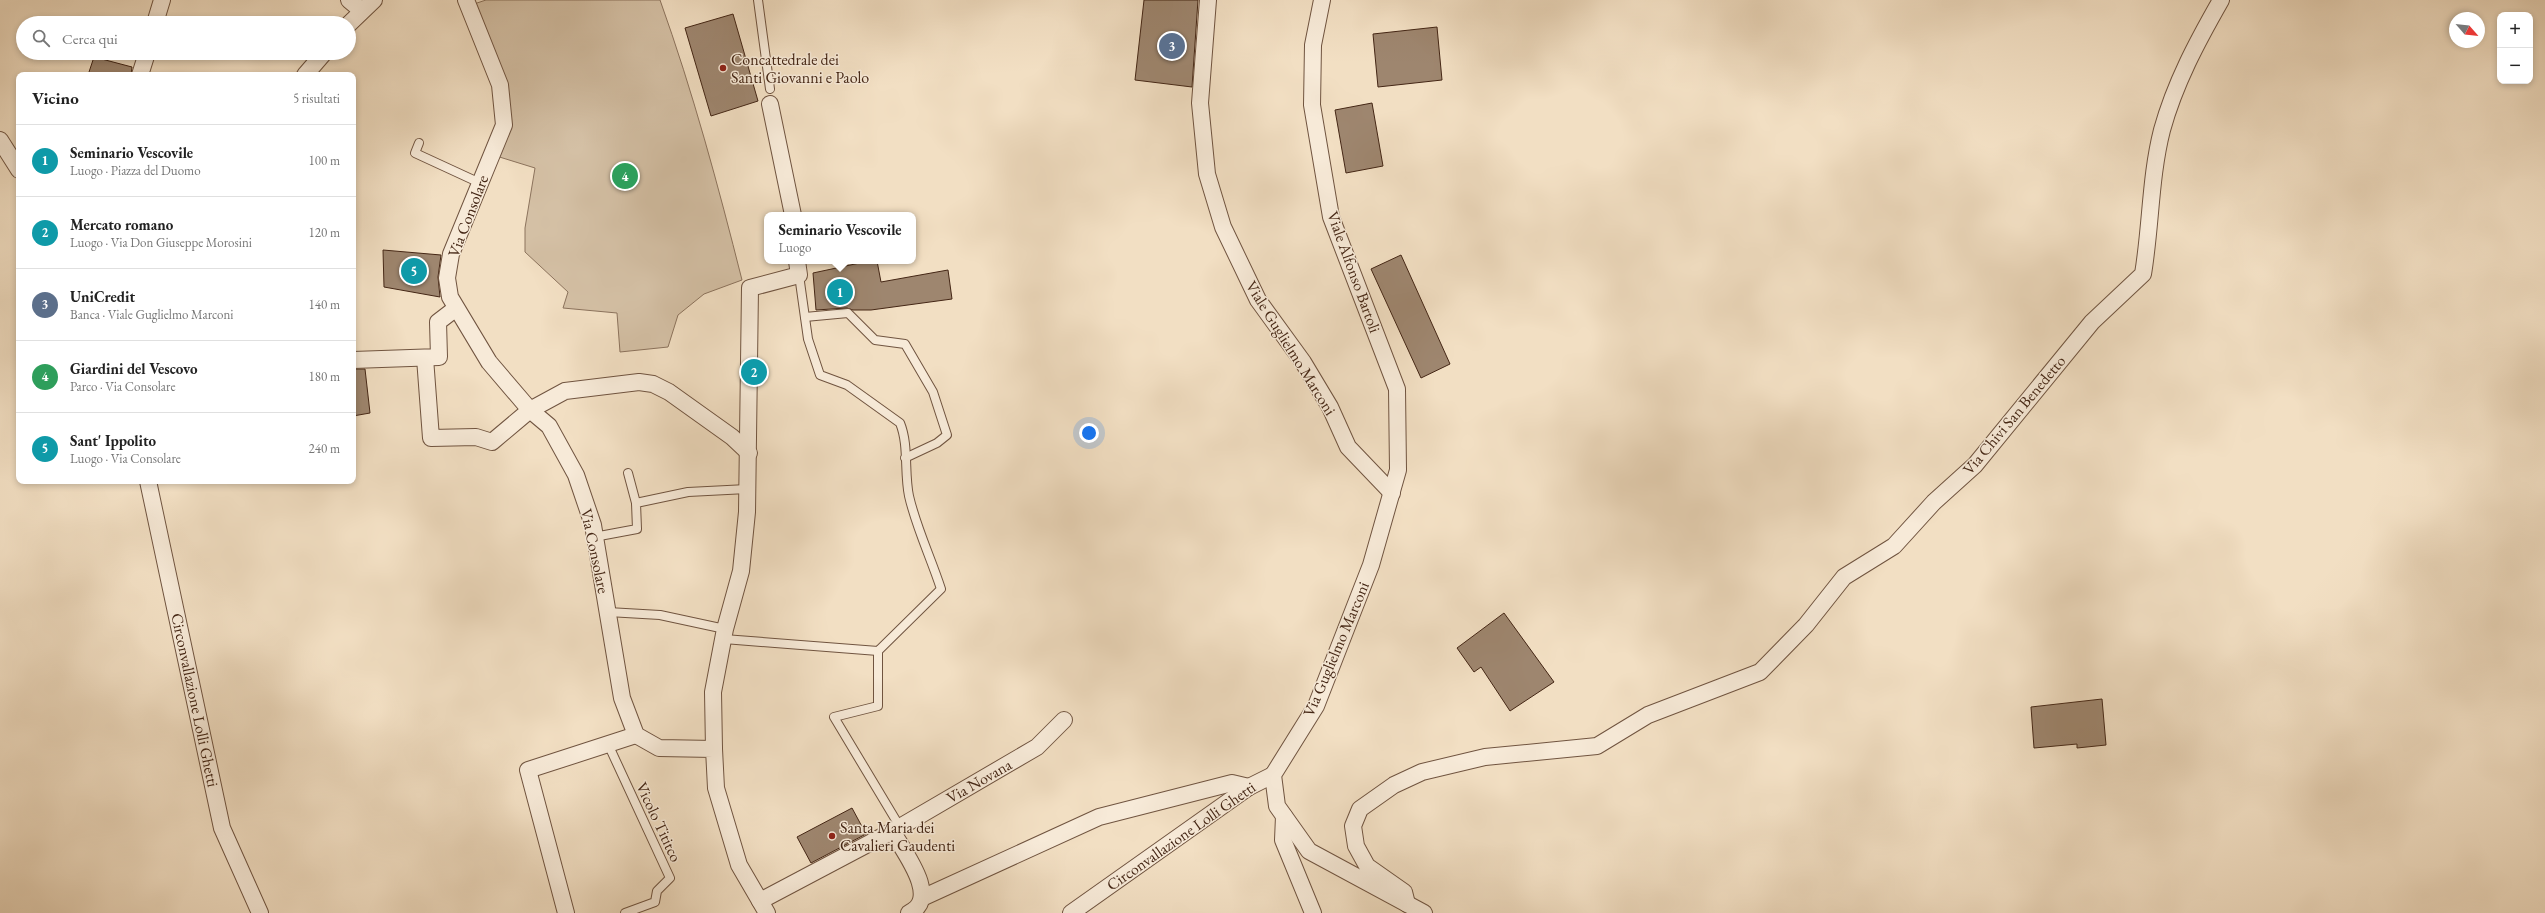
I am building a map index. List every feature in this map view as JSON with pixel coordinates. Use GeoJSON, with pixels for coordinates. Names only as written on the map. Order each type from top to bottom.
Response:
{"type":"FeatureCollection","features":[{"type":"Feature","properties":{"kind":"street"},"geometry":{"type":"LineString","coordinates":[[157,16],[162,0]]}},
{"type":"Feature","properties":{"kind":"street"},"geometry":{"type":"LineString","coordinates":[[352,16],[355,5],[374,0]]}},
{"type":"Feature","properties":{"kind":"street","name":"Via Consolare"},"geometry":{"type":"LineString","coordinates":[[466,0],[500,85],[504,125],[451,254],[447,278],[450,297],[455,309],[489,362],[530,410],[549,426],[576,475],[593,525],[622,698],[636,735]]}},
{"type":"Feature","properties":{"kind":"street","name":"Viale Guglielmo Marconi"},"geometry":{"type":"LineString","coordinates":[[1208,0],[1200,104],[1207,174],[1223,227],[1258,300],[1303,362],[1330,407],[1348,447],[1392,493]]}},
{"type":"Feature","properties":{"kind":"street","name":"Viale Alfonso Bartoli"},"geometry":{"type":"LineString","coordinates":[[1322,0],[1313,45],[1312,106],[1331,217],[1397,388],[1398,470],[1392,493]]}},
{"type":"Feature","properties":{"kind":"street","name":"Via Chivi San Benedetto"},"geometry":{"type":"LineString","coordinates":[[1407,904],[1404,892],[1367,866],[1356,846],[1353,826],[1360,809],[1394,785],[1422,772],[1444,766],[1513,753],[1597,746],[1648,715],[1760,672],[1806,625],[1844,577],[1894,546],[1934,502],[1975,465],[2092,322],[2143,274],[2153,184],[2162,130],[2177,83],[2221,0]]}},
{"type":"Feature","properties":{"kind":"street"},"geometry":{"type":"LineString","coordinates":[[141,72],[144,60]]}},
{"type":"Feature","properties":{"kind":"street"},"geometry":{"type":"LineString","coordinates":[[308,72],[318,60]]}},
{"type":"Feature","properties":{"kind":"street"},"geometry":{"type":"LineString","coordinates":[[770,96],[792,212]]}},
{"type":"Feature","properties":{"kind":"street"},"geometry":{"type":"LineString","coordinates":[[0,140],[16,165]]}},
{"type":"Feature","properties":{"kind":"street"},"geometry":{"type":"LineString","coordinates":[[764,907],[739,865],[716,788],[713,692],[725,634],[741,571],[749,453],[750,288],[798,268]]}},
{"type":"Feature","properties":{"kind":"street"},"geometry":{"type":"LineString","coordinates":[[356,360],[439,357],[438,322],[455,309]]}},
{"type":"Feature","properties":{"kind":"street"},"geometry":{"type":"LineString","coordinates":[[425,358],[431,438],[476,437],[492,442],[530,410],[566,391],[639,382],[653,384],[732,437],[749,453]]}},
{"type":"Feature","properties":{"kind":"street","name":"Circonvallazione Lolli Ghetti"},"geometry":{"type":"LineString","coordinates":[[149,484],[222,828],[260,913]]}},
{"type":"Feature","properties":{"kind":"street","name":"Via Guglielmo Marconi"},"geometry":{"type":"LineString","coordinates":[[1273,775],[1316,706],[1372,565],[1392,493]]}},
{"type":"Feature","properties":{"kind":"street","name":"Via Novana"},"geometry":{"type":"LineString","coordinates":[[764,907],[1037,747],[1064,720]]}},
{"type":"Feature","properties":{"kind":"street"},"geometry":{"type":"LineString","coordinates":[[566,913],[528,770],[636,735],[659,748],[714,749]]}},
{"type":"Feature","properties":{"kind":"street"},"geometry":{"type":"LineString","coordinates":[[1273,775],[1277,806],[1309,851],[1424,913]]}},
{"type":"Feature","properties":{"kind":"street","name":"Circonvallazione Lolli Ghetti"},"geometry":{"type":"LineString","coordinates":[[1071,913],[1248,787],[1273,775]]}},
{"type":"Feature","properties":{"kind":"street"},"geometry":{"type":"LineString","coordinates":[[909,913],[918,909],[924,897],[1098,817],[1232,784],[1248,787]]}},
{"type":"Feature","properties":{"kind":"street"},"geometry":{"type":"LineString","coordinates":[[1284,816],[1283,840],[1313,913]]}},
{"type":"Feature","properties":{"kind":"street"},"geometry":{"type":"LineString","coordinates":[[896,829],[920,882],[924,897]]}},
{"type":"Feature","properties":{"kind":"lane"},"geometry":{"type":"LineString","coordinates":[[758,0],[770,96]]}},
{"type":"Feature","properties":{"kind":"lane"},"geometry":{"type":"LineString","coordinates":[[419,144],[414,153],[480,183]]}},
{"type":"Feature","properties":{"kind":"lane"},"geometry":{"type":"LineString","coordinates":[[798,268],[808,339],[820,375],[847,385],[890,414],[900,423],[904,433],[905,458],[910,497],[941,589],[878,651],[878,706],[834,717],[896,829]]}},
{"type":"Feature","properties":{"kind":"lane"},"geometry":{"type":"LineString","coordinates":[[805,317],[848,313],[875,340],[905,344],[934,392],[947,434],[937,443],[905,458]]}},
{"type":"Feature","properties":{"kind":"lane"},"geometry":{"type":"LineString","coordinates":[[594,537],[638,529],[636,503],[628,473]]}},
{"type":"Feature","properties":{"kind":"lane"},"geometry":{"type":"LineString","coordinates":[[636,503],[688,492],[747,489]]}},
{"type":"Feature","properties":{"kind":"lane"},"geometry":{"type":"LineString","coordinates":[[608,612],[660,615],[725,634],[878,651]]}},
{"type":"Feature","properties":{"kind":"lane","name":"Vicolo Tititco"},"geometry":{"type":"LineString","coordinates":[[608,744],[670,878],[656,891],[655,902],[625,913]]}},
{"type":"Feature","properties":{"kind":"shaded area"},"geometry":{"type":"Polygon","coordinates":[[[486,0],[660,0],[704,139],[742,280],[704,294],[678,315],[668,347],[620,352],[617,313],[563,308],[568,292],[525,252],[525,228],[535,168],[493,155],[508,135],[468,6],[486,0]]]}},
{"type":"Feature","properties":{"kind":"building"},"geometry":{"type":"Polygon","coordinates":[[[1144,0],[1198,0],[1192,87],[1135,80],[1144,0]]]}},
{"type":"Feature","properties":{"kind":"building","name":"Concattedrale dei Santi Giovanni e Paolo"},"geometry":{"type":"Polygon","coordinates":[[[733,14],[758,101],[711,116],[685,28],[733,14]]]}},
{"type":"Feature","properties":{"kind":"building"},"geometry":{"type":"Polygon","coordinates":[[[1437,27],[1442,80],[1378,87],[1373,34],[1437,27]]]}},
{"type":"Feature","properties":{"kind":"building"},"geometry":{"type":"Polygon","coordinates":[[[93,60],[105,60],[132,67],[131,72],[89,72],[93,60]]]}},
{"type":"Feature","properties":{"kind":"building"},"geometry":{"type":"Polygon","coordinates":[[[1372,103],[1383,166],[1346,173],[1335,110],[1372,103]]]}},
{"type":"Feature","properties":{"kind":"building"},"geometry":{"type":"Polygon","coordinates":[[[383,250],[441,255],[438,277],[440,297],[384,287],[383,250]]]}},
{"type":"Feature","properties":{"kind":"building"},"geometry":{"type":"Polygon","coordinates":[[[1401,255],[1450,364],[1421,378],[1371,269],[1401,255]]]}},
{"type":"Feature","properties":{"kind":"building"},"geometry":{"type":"Polygon","coordinates":[[[855,264],[878,264],[881,282],[948,270],[952,299],[871,310],[853,310],[847,308],[816,310],[813,273],[855,264]]]}},
{"type":"Feature","properties":{"kind":"building"},"geometry":{"type":"Polygon","coordinates":[[[356,369],[365,369],[370,413],[356,415],[356,369]]]}},
{"type":"Feature","properties":{"kind":"building"},"geometry":{"type":"Polygon","coordinates":[[[1504,613],[1554,682],[1510,711],[1481,667],[1474,672],[1457,648],[1504,613]]]}},
{"type":"Feature","properties":{"kind":"building"},"geometry":{"type":"Polygon","coordinates":[[[2102,699],[2106,745],[2077,748],[2077,744],[2034,748],[2031,707],[2102,699]]]}},
{"type":"Feature","properties":{"kind":"building","name":"Santa Maria dei Cavalieri Gaudenti"},"geometry":{"type":"Polygon","coordinates":[[[852,808],[866,834],[811,863],[797,837],[852,808]]]}},
{"type":"Feature","properties":{"kind":"place","name":"UniCredit"},"geometry":{"type":"Point","coordinates":[1172,46]}},
{"type":"Feature","properties":{"kind":"place","name":"Concattedrale dei Santi Giovanni e Paolo"},"geometry":{"type":"Point","coordinates":[723,68]}},
{"type":"Feature","properties":{"kind":"place","name":"Giardini del Vescovo"},"geometry":{"type":"Point","coordinates":[625,176]}},
{"type":"Feature","properties":{"kind":"place","name":"Sant' Ippolito"},"geometry":{"type":"Point","coordinates":[414,271]}},
{"type":"Feature","properties":{"kind":"place","name":"Seminario Vescovile"},"geometry":{"type":"Point","coordinates":[840,292]}},
{"type":"Feature","properties":{"kind":"place","name":"Mercato romano"},"geometry":{"type":"Point","coordinates":[754,372]}},
{"type":"Feature","properties":{"kind":"place","name":"Santa Maria dei Cavalieri Gaudenti"},"geometry":{"type":"Point","coordinates":[832,836]}}]}
